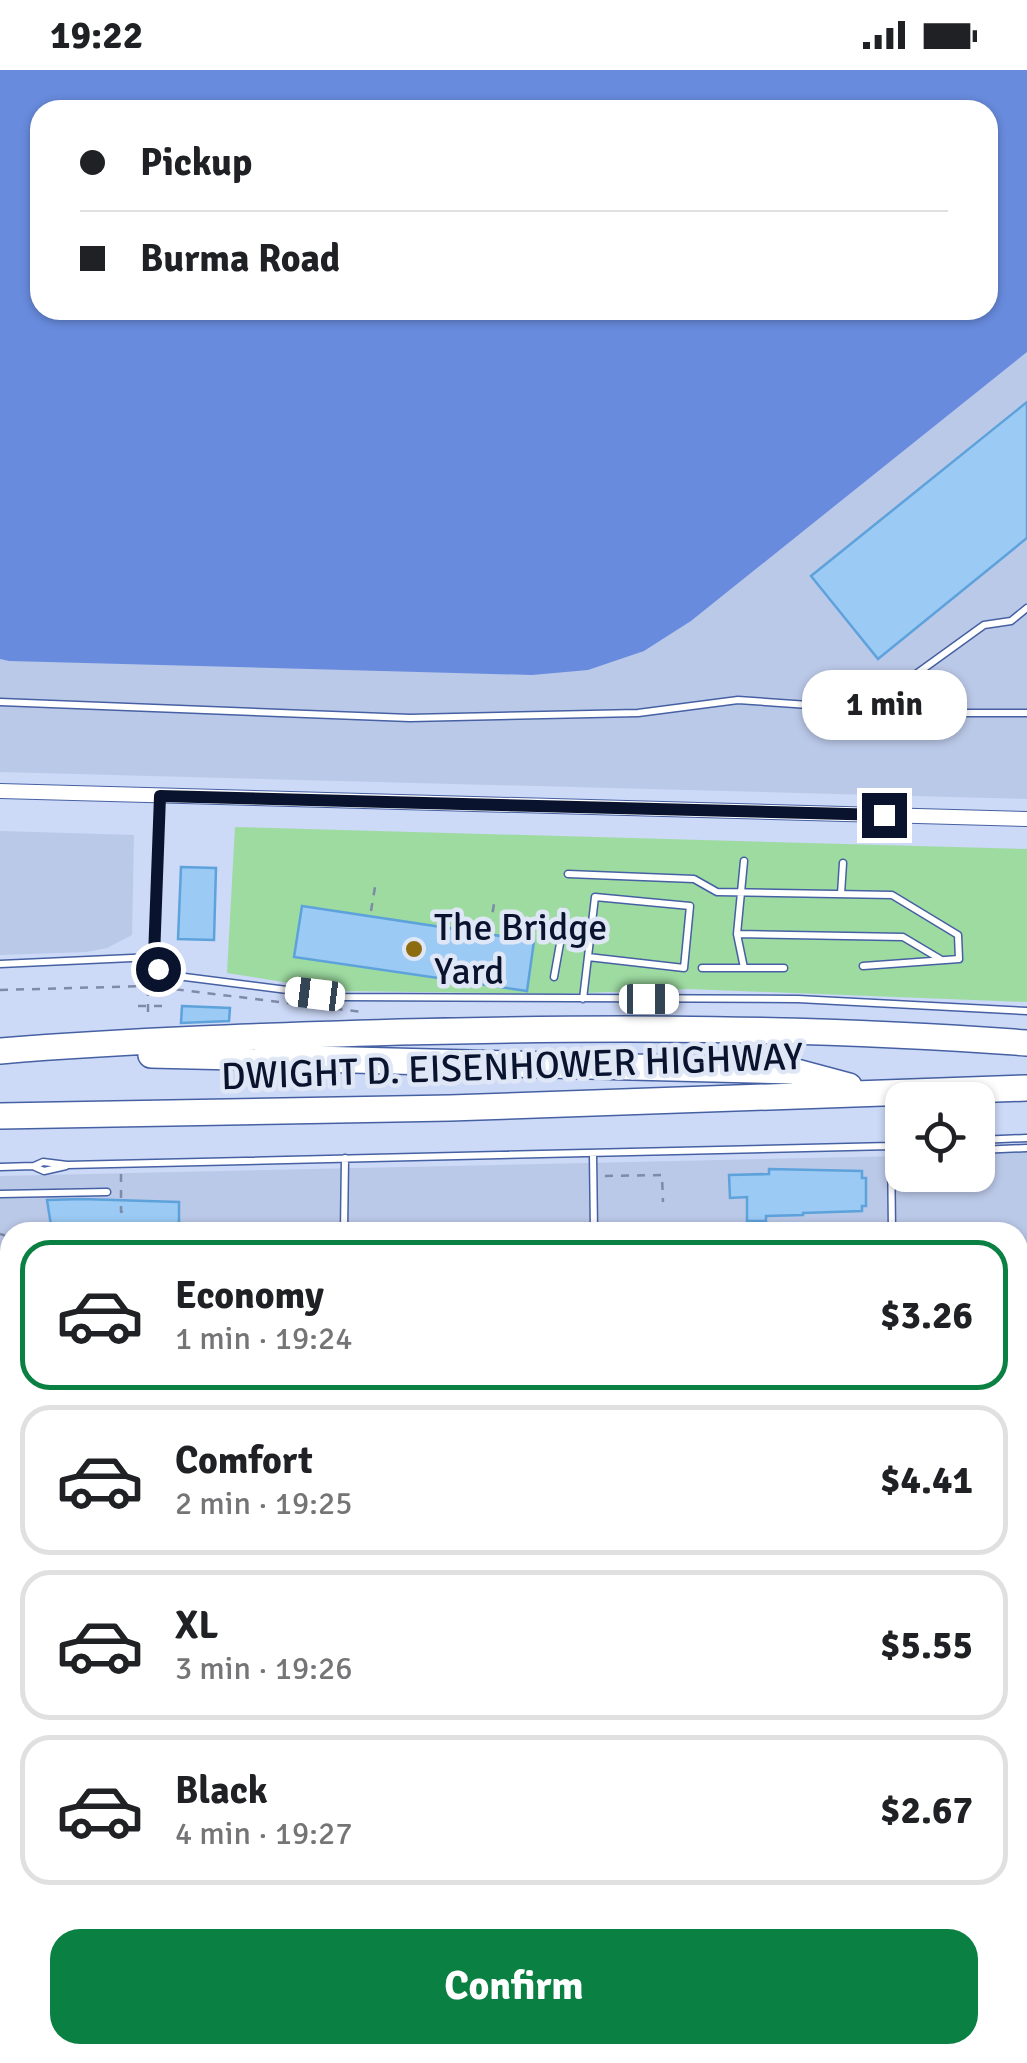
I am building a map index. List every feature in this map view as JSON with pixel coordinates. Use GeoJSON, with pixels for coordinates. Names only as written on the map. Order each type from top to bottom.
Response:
{"type":"FeatureCollection","features":[{"type":"Feature","properties":{"kind":"highway"},"geometry":{"type":"LineString","coordinates":[[0,1053],[208,1038],[589,1027],[756,1028],[1027,1042]]}},
{"type":"Feature","properties":{"kind":"highway"},"geometry":{"type":"LineString","coordinates":[[0,1053],[794,1071],[873,1092]]}},
{"type":"Feature","properties":{"kind":"highway","name":"DWIGHT D. EISENHOWER HIGHWAY"},"geometry":{"type":"LineString","coordinates":[[0,1116],[450,1108],[1027,1088]]}},
{"type":"Feature","properties":{"kind":"street"},"geometry":{"type":"LineString","coordinates":[[0,791],[1027,818]]}},
{"type":"Feature","properties":{"kind":"lane"},"geometry":{"type":"LineString","coordinates":[[868,708],[984,625],[1011,622],[1027,608]]}},
{"type":"Feature","properties":{"kind":"lane"},"geometry":{"type":"LineString","coordinates":[[0,702],[410,718],[638,713],[738,700],[923,713],[1027,713]]}},
{"type":"Feature","properties":{"kind":"lane"},"geometry":{"type":"LineString","coordinates":[[160,796],[154,957],[158,969],[169,975],[342,997],[798,999],[1027,1011]]}},
{"type":"Feature","properties":{"kind":"lane"},"geometry":{"type":"LineString","coordinates":[[744,861],[737,934],[744,968]]}},
{"type":"Feature","properties":{"kind":"lane"},"geometry":{"type":"LineString","coordinates":[[841,894],[842,863]]}},
{"type":"Feature","properties":{"kind":"lane"},"geometry":{"type":"LineString","coordinates":[[568,874],[694,879],[716,892],[892,895],[958,935],[959,958],[863,966]]}},
{"type":"Feature","properties":{"kind":"lane"},"geometry":{"type":"LineString","coordinates":[[583,999],[595,897],[690,906],[684,968],[588,957]]}},
{"type":"Feature","properties":{"kind":"lane"},"geometry":{"type":"LineString","coordinates":[[554,977],[563,912]]}},
{"type":"Feature","properties":{"kind":"lane"},"geometry":{"type":"LineString","coordinates":[[737,934],[904,938],[942,960]]}},
{"type":"Feature","properties":{"kind":"lane"},"geometry":{"type":"LineString","coordinates":[[561,938],[590,939]]}},
{"type":"Feature","properties":{"kind":"lane"},"geometry":{"type":"LineString","coordinates":[[0,964],[154,957]]}},
{"type":"Feature","properties":{"kind":"lane"},"geometry":{"type":"LineString","coordinates":[[702,968],[784,968]]}},
{"type":"Feature","properties":{"kind":"lane"},"geometry":{"type":"LineString","coordinates":[[995,1139],[1027,1138]]}},
{"type":"Feature","properties":{"kind":"lane"},"geometry":{"type":"LineString","coordinates":[[0,1167],[43,1162],[67,1165],[885,1146]]}},
{"type":"Feature","properties":{"kind":"lane"},"geometry":{"type":"LineString","coordinates":[[995,1149],[1027,1148]]}},
{"type":"Feature","properties":{"kind":"lane"},"geometry":{"type":"LineString","coordinates":[[593,1154],[594,1222]]}},
{"type":"Feature","properties":{"kind":"lane"},"geometry":{"type":"LineString","coordinates":[[344,1222],[345,1158]]}},
{"type":"Feature","properties":{"kind":"lane"},"geometry":{"type":"LineString","coordinates":[[0,1194],[107,1192]]}},
{"type":"Feature","properties":{"kind":"lane"},"geometry":{"type":"LineString","coordinates":[[892,1192],[892,1222]]}},
{"type":"Feature","properties":{"kind":"path"},"geometry":{"type":"LineString","coordinates":[[371,911],[375,887]]}},
{"type":"Feature","properties":{"kind":"path"},"geometry":{"type":"LineString","coordinates":[[490,928],[494,904]]}},
{"type":"Feature","properties":{"kind":"path"},"geometry":{"type":"LineString","coordinates":[[148,986],[148,1022]]}},
{"type":"Feature","properties":{"kind":"path"},"geometry":{"type":"LineString","coordinates":[[138,1006],[163,1006]]}},
{"type":"Feature","properties":{"kind":"path"},"geometry":{"type":"LineString","coordinates":[[121,1174],[122,1212],[124,1202]]}},
{"type":"Feature","properties":{"kind":"path"},"geometry":{"type":"LineString","coordinates":[[606,1176],[662,1175],[663,1202]]}},
{"type":"Feature","properties":{"kind":"shaded area"},"geometry":{"type":"Polygon","coordinates":[[[1027,352],[1027,799],[0,772],[0,659],[644,651],[691,621],[1027,352]]]}},
{"type":"Feature","properties":{"kind":"shaded area"},"geometry":{"type":"Polygon","coordinates":[[[0,831],[134,835],[132,935],[107,948],[86,952],[0,955],[0,831]]]}},
{"type":"Feature","properties":{"kind":"shaded area"},"geometry":{"type":"Polygon","coordinates":[[[1027,1152],[1027,1222],[0,1222],[0,1176],[885,1156],[885,1192],[995,1192],[995,1153],[1027,1152]]]}},
{"type":"Feature","properties":{"kind":"green space"},"geometry":{"type":"Polygon","coordinates":[[[235,827],[1027,849],[1027,1002],[689,989],[557,994],[341,991],[227,973],[235,827]]]}},
{"type":"Feature","properties":{"kind":"water"},"geometry":{"type":"Polygon","coordinates":[[[0,70],[1027,70],[1027,352],[691,621],[644,651],[588,670],[532,675],[0,659],[0,70]]]}},
{"type":"Feature","properties":{"kind":"building"},"geometry":{"type":"Polygon","coordinates":[[[1027,402],[1027,538],[878,659],[811,576],[1027,402]]]}},
{"type":"Feature","properties":{"kind":"building"},"geometry":{"type":"Polygon","coordinates":[[[181,867],[216,868],[214,940],[178,939],[181,867]]]}},
{"type":"Feature","properties":{"kind":"building","name":"The Bridge Yard"},"geometry":{"type":"Polygon","coordinates":[[[302,906],[534,941],[527,991],[294,957],[302,906]]]}},
{"type":"Feature","properties":{"kind":"building"},"geometry":{"type":"Polygon","coordinates":[[[182,1006],[230,1008],[229,1021],[181,1023],[182,1006]]]}},
{"type":"Feature","properties":{"kind":"building"},"geometry":{"type":"Polygon","coordinates":[[[769,1169],[862,1171],[862,1178],[866,1178],[866,1206],[862,1206],[862,1211],[766,1216],[766,1221],[747,1221],[747,1197],[730,1198],[729,1175],[769,1174],[769,1169]]]}},
{"type":"Feature","properties":{"kind":"building"},"geometry":{"type":"Polygon","coordinates":[[[47,1200],[179,1202],[179,1222],[50,1222],[47,1200]]]}},
{"type":"Feature","properties":{"kind":"place","name":"The Bridge Yard"},"geometry":{"type":"Point","coordinates":[414,949]}},
{"type":"Feature","properties":{"kind":"route"},"geometry":{"type":"LineString","coordinates":[[158,969],[154,957],[160,796],[884,815]]}}]}
